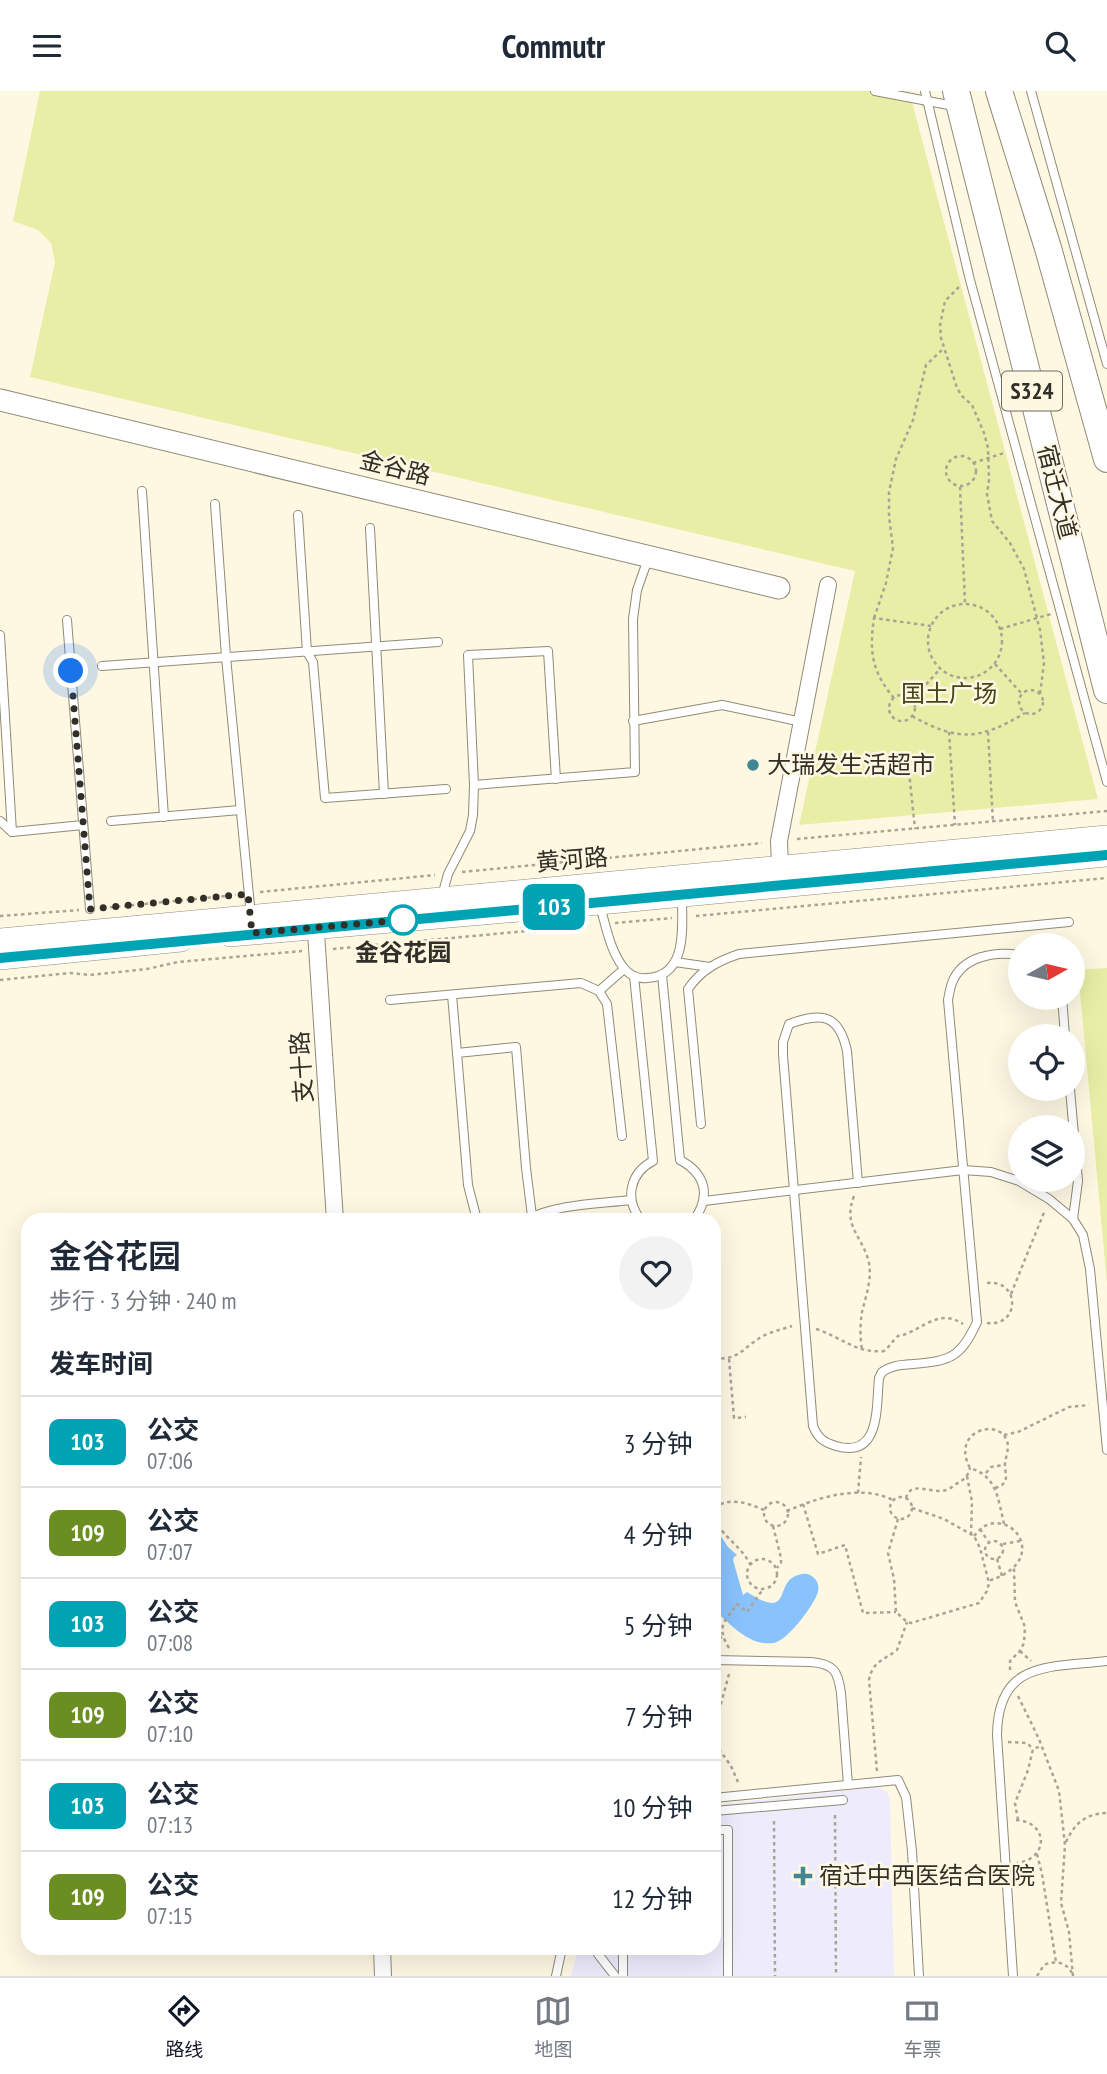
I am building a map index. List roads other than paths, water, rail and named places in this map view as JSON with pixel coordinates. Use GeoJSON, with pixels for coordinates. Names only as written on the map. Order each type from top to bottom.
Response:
{"type":"FeatureCollection","features":[{"type":"Feature","properties":{"kind":"main road","name":"S324"},"geometry":{"type":"LineString","coordinates":[[999,91],[1048,248],[1107,459]]}},
{"type":"Feature","properties":{"kind":"main road","name":"宿迁大道"},"geometry":{"type":"LineString","coordinates":[[958,99],[1107,690]]}},
{"type":"Feature","properties":{"kind":"main road","name":"黄河路"},"geometry":{"type":"LineString","coordinates":[[316,930],[441,899],[1107,837]]}},
{"type":"Feature","properties":{"kind":"main road","name":"黄河路"},"geometry":{"type":"LineString","coordinates":[[0,940],[252,925],[316,930],[602,913],[682,894],[1107,855]]}},
{"type":"Feature","properties":{"kind":"main road","name":"黄河路"},"geometry":{"type":"LineString","coordinates":[[0,958],[252,925]]}},
{"type":"Feature","properties":{"kind":"street","name":"金谷路"},"geometry":{"type":"LineString","coordinates":[[0,400],[779,587]]}},
{"type":"Feature","properties":{"kind":"street"},"geometry":{"type":"LineString","coordinates":[[780,866],[779,841],[828,585]]}},
{"type":"Feature","properties":{"kind":"street","name":"支十路"},"geometry":{"type":"LineString","coordinates":[[316,930],[335,1213]]}},
{"type":"Feature","properties":{"kind":"street"},"geometry":{"type":"LineString","coordinates":[[382,1955],[383,1976]]}},
{"type":"Feature","properties":{"kind":"lane"},"geometry":{"type":"LineString","coordinates":[[876,91],[958,99]]}},
{"type":"Feature","properties":{"kind":"lane"},"geometry":{"type":"LineString","coordinates":[[1031,91],[1107,364]]}},
{"type":"Feature","properties":{"kind":"lane"},"geometry":{"type":"LineString","coordinates":[[926,95],[970,280],[1107,782]]}},
{"type":"Feature","properties":{"kind":"lane"},"geometry":{"type":"LineString","coordinates":[[142,491],[163,817]]}},
{"type":"Feature","properties":{"kind":"lane"},"geometry":{"type":"LineString","coordinates":[[215,504],[226,657],[252,925]]}},
{"type":"Feature","properties":{"kind":"lane"},"geometry":{"type":"LineString","coordinates":[[298,515],[307,652],[313,662],[325,798],[446,789]]}},
{"type":"Feature","properties":{"kind":"lane"},"geometry":{"type":"LineString","coordinates":[[370,528],[384,794]]}},
{"type":"Feature","properties":{"kind":"lane"},"geometry":{"type":"LineString","coordinates":[[474,785],[635,772],[632,619],[637,590],[649,557]]}},
{"type":"Feature","properties":{"kind":"lane"},"geometry":{"type":"LineString","coordinates":[[68,620],[90,909]]}},
{"type":"Feature","properties":{"kind":"lane"},"geometry":{"type":"LineString","coordinates":[[0,635],[12,832]]}},
{"type":"Feature","properties":{"kind":"lane"},"geometry":{"type":"LineString","coordinates":[[102,666],[438,642]]}},
{"type":"Feature","properties":{"kind":"lane"},"geometry":{"type":"LineString","coordinates":[[441,899],[448,874],[472,822],[474,785],[468,655],[548,651],[556,779]]}},
{"type":"Feature","properties":{"kind":"lane"},"geometry":{"type":"LineString","coordinates":[[634,721],[722,705],[802,722]]}},
{"type":"Feature","properties":{"kind":"lane"},"geometry":{"type":"LineString","coordinates":[[111,821],[240,810]]}},
{"type":"Feature","properties":{"kind":"lane"},"geometry":{"type":"LineString","coordinates":[[0,821],[12,832],[83,825]]}},
{"type":"Feature","properties":{"kind":"lane"},"geometry":{"type":"LineString","coordinates":[[602,913],[613,950],[624,969],[634,977],[644,979],[662,975],[667,973],[680,951],[682,894]]}},
{"type":"Feature","properties":{"kind":"lane"},"geometry":{"type":"LineString","coordinates":[[701,1125],[688,989],[695,978],[721,960],[739,954],[1069,922]]}},
{"type":"Feature","properties":{"kind":"lane"},"geometry":{"type":"LineString","coordinates":[[858,1182],[844,1036],[839,1025],[828,1019],[815,1018],[789,1024],[783,1042],[783,1055],[813,1426],[823,1441],[843,1448],[854,1448],[867,1441],[874,1429],[879,1378],[882,1372],[896,1365],[945,1360],[965,1346],[977,1322],[948,1000],[952,982],[966,964],[992,954],[1008,955]]}},
{"type":"Feature","properties":{"kind":"lane"},"geometry":{"type":"LineString","coordinates":[[675,962],[710,967]]}},
{"type":"Feature","properties":{"kind":"lane"},"geometry":{"type":"LineString","coordinates":[[599,991],[624,969]]}},
{"type":"Feature","properties":{"kind":"lane"},"geometry":{"type":"LineString","coordinates":[[662,975],[680,1160],[689,1165],[701,1180],[704,1201],[699,1213]]}},
{"type":"Feature","properties":{"kind":"lane"},"geometry":{"type":"LineString","coordinates":[[634,977],[653,1161],[641,1169],[632,1185],[631,1200],[636,1213]]}},
{"type":"Feature","properties":{"kind":"lane"},"geometry":{"type":"LineString","coordinates":[[390,1000],[581,983],[599,991],[607,1004],[622,1136]]}},
{"type":"Feature","properties":{"kind":"lane"},"geometry":{"type":"LineString","coordinates":[[452,995],[468,1185],[475,1213]]}},
{"type":"Feature","properties":{"kind":"lane"},"geometry":{"type":"LineString","coordinates":[[457,1053],[516,1047],[529,1213]]}},
{"type":"Feature","properties":{"kind":"lane"},"geometry":{"type":"LineString","coordinates":[[1071,1101],[1078,1181],[1073,1219]]}},
{"type":"Feature","properties":{"kind":"lane"},"geometry":{"type":"LineString","coordinates":[[704,1201],[963,1170],[991,1172],[1019,1181],[1049,1199],[1073,1219],[1083,1235],[1090,1269],[1107,1450]]}},
{"type":"Feature","properties":{"kind":"lane"},"geometry":{"type":"LineString","coordinates":[[546,1213],[631,1200]]}},
{"type":"Feature","properties":{"kind":"lane"},"geometry":{"type":"LineString","coordinates":[[721,1660],[811,1662],[832,1668],[839,1681],[841,1693],[848,1785]]}},
{"type":"Feature","properties":{"kind":"lane"},"geometry":{"type":"LineString","coordinates":[[1013,1976],[997,1715],[1003,1697],[1012,1683],[1024,1674],[1043,1668],[1107,1661]]}},
{"type":"Feature","properties":{"kind":"lane"},"geometry":{"type":"LineString","coordinates":[[721,1797],[898,1780],[906,1797],[912,1851],[919,1976]]}},
{"type":"Feature","properties":{"kind":"lane"},"geometry":{"type":"LineString","coordinates":[[721,1810],[842,1800]]}},
{"type":"Feature","properties":{"kind":"lane"},"geometry":{"type":"LineString","coordinates":[[721,1830],[728,1830],[728,1976]]}},
{"type":"Feature","properties":{"kind":"lane"},"geometry":{"type":"LineString","coordinates":[[556,1976],[560,1955]]}},
{"type":"Feature","properties":{"kind":"lane"},"geometry":{"type":"LineString","coordinates":[[599,1955],[615,1976]]}},
{"type":"Feature","properties":{"kind":"lane"},"geometry":{"type":"LineString","coordinates":[[623,1955],[623,1976]]}},
{"type":"Feature","properties":{"kind":"water"},"geometry":{"type":"Polygon","coordinates":[[[721,1536],[737,1555],[733,1560],[743,1595],[747,1592],[771,1603],[777,1602],[786,1585],[798,1575],[808,1574],[817,1582],[818,1592],[811,1605],[792,1630],[779,1641],[756,1641],[721,1616],[721,1536]]]}},
{"type":"Feature","properties":{"kind":"place","name":"大瑞发生活超市"},"geometry":{"type":"Point","coordinates":[753,765]}},
{"type":"Feature","properties":{"kind":"place","name":"金谷花园"},"geometry":{"type":"Point","coordinates":[403,920]}},
{"type":"Feature","properties":{"kind":"place","name":"宿迁中西医结合医院"},"geometry":{"type":"Point","coordinates":[803,1876]}},
{"type":"Feature","properties":{"kind":"park label","name":"国土广场"},"geometry":{"type":"Point","coordinates":[949,694]}}]}
